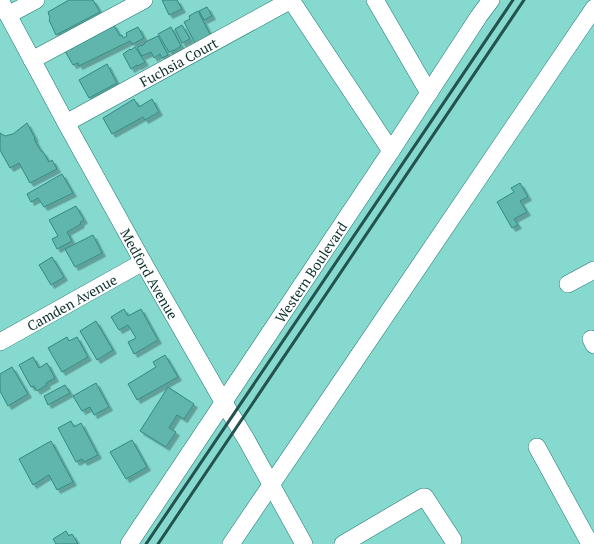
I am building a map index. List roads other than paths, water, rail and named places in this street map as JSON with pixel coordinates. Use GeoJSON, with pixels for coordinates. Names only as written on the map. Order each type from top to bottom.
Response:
{"type":"FeatureCollection","features":[{"type":"Feature","properties":{"kind":"street"},"geometry":{"type":"LineString","coordinates":[[4,8],[36,0]]}},
{"type":"Feature","properties":{"kind":"street"},"geometry":{"type":"LineString","coordinates":[[32,60],[144,0]]}},
{"type":"Feature","properties":{"kind":"street","name":"Fuchsia Court"},"geometry":{"type":"LineString","coordinates":[[66,123],[291,0],[391,151]]}},
{"type":"Feature","properties":{"kind":"street"},"geometry":{"type":"LineString","coordinates":[[375,0],[429,93]]}},
{"type":"Feature","properties":{"kind":"street","name":"Western Boulevard"},"geometry":{"type":"LineString","coordinates":[[129,544],[491,0]]}},
{"type":"Feature","properties":{"kind":"street","name":"Medford Avenue"},"geometry":{"type":"LineString","coordinates":[[4,8],[143,262],[224,403],[246,438],[304,544]]}},
{"type":"Feature","properties":{"kind":"street"},"geometry":{"type":"LineString","coordinates":[[231,544],[594,8]]}},
{"type":"Feature","properties":{"kind":"street","name":"Camden Avenue"},"geometry":{"type":"LineString","coordinates":[[0,342],[143,262]]}},
{"type":"Feature","properties":{"kind":"street"},"geometry":{"type":"LineString","coordinates":[[568,284],[594,270]]}},
{"type":"Feature","properties":{"kind":"street"},"geometry":{"type":"LineString","coordinates":[[537,447],[590,544]]}},
{"type":"Feature","properties":{"kind":"street"},"geometry":{"type":"LineString","coordinates":[[342,544],[422,497],[425,497],[453,540]]}},
{"type":"Feature","properties":{"kind":"railway"},"geometry":{"type":"LineString","coordinates":[[146,544],[513,0]]}},
{"type":"Feature","properties":{"kind":"railway"},"geometry":{"type":"LineString","coordinates":[[158,544],[524,0]]}}]}
